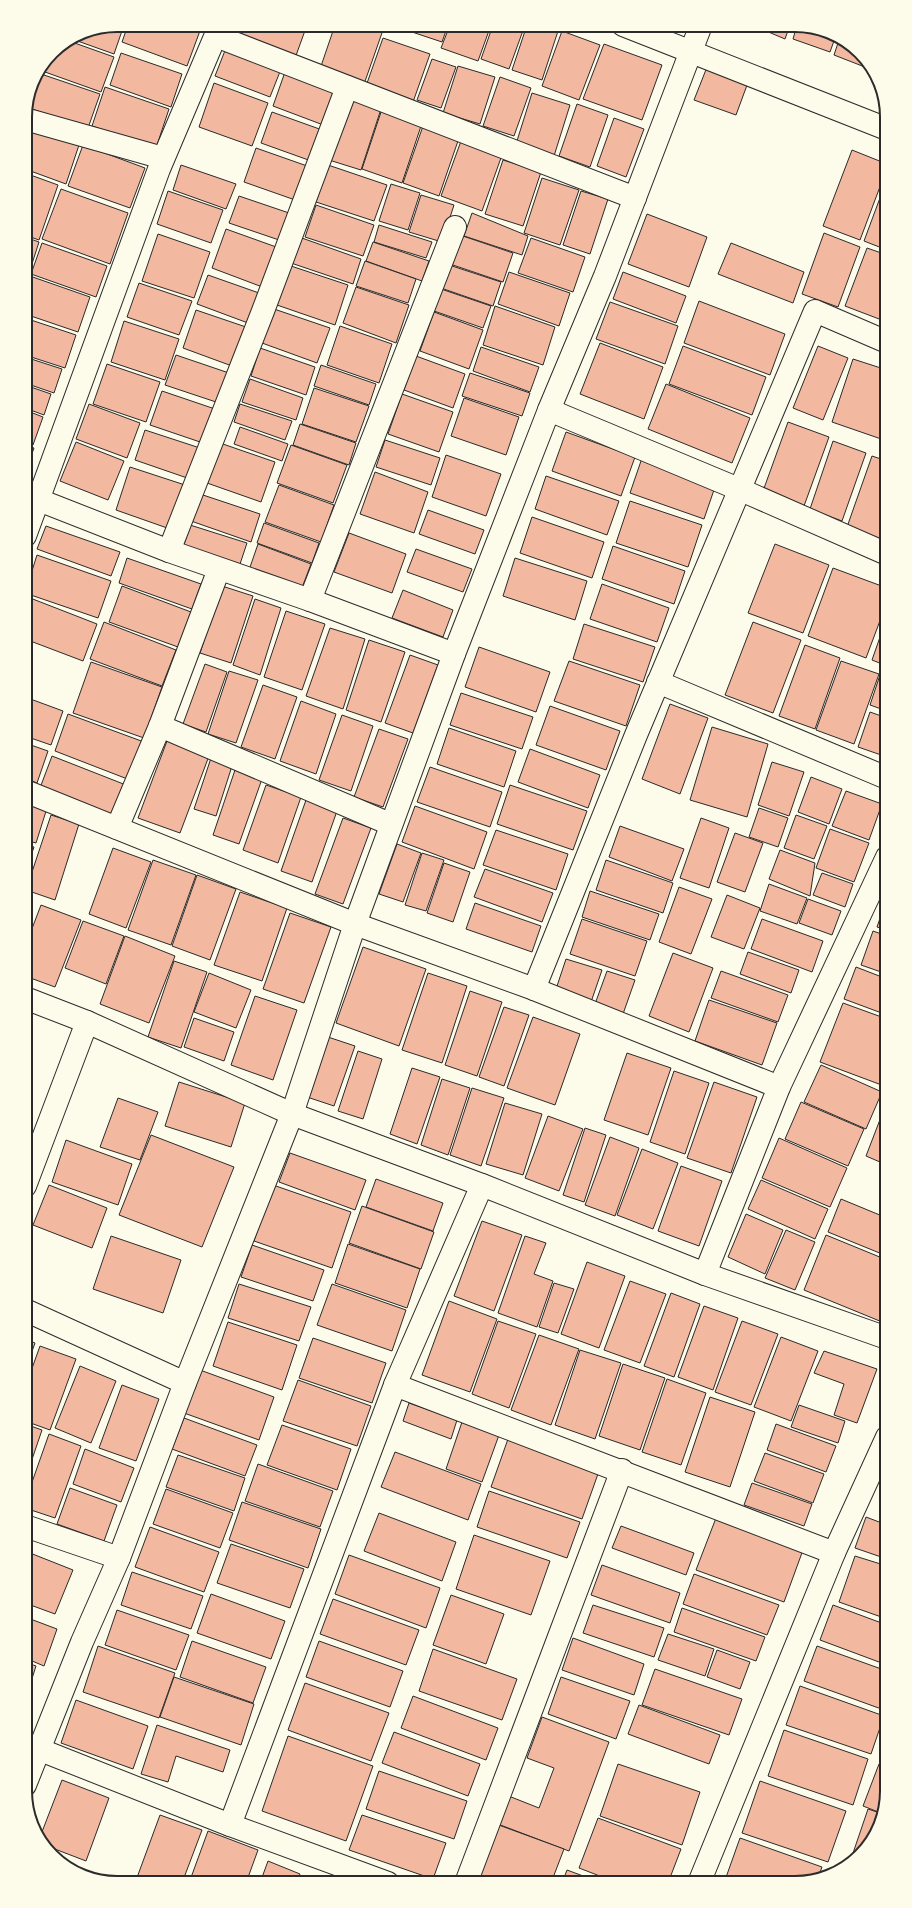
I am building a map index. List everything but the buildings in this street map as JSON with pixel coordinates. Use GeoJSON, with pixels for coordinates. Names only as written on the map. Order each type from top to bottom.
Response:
{"type":"FeatureCollection","features":[{"type":"Feature","properties":{"kind":"street"},"geometry":{"type":"LineString","coordinates":[[218,32],[163,158],[32,497],[170,551],[310,600],[454,654]]}},
{"type":"Feature","properties":{"kind":"street"},"geometry":{"type":"LineString","coordinates":[[220,32],[347,87],[635,198]]}},
{"type":"Feature","properties":{"kind":"street"},"geometry":{"type":"LineString","coordinates":[[641,32],[880,126]]}},
{"type":"Feature","properties":{"kind":"street"},"geometry":{"type":"LineString","coordinates":[[32,1766],[82,1642],[119,1558],[185,1383],[292,1114],[390,824],[454,654],[549,410],[578,343],[698,32]]}},
{"type":"Feature","properties":{"kind":"street"},"geometry":{"type":"LineString","coordinates":[[170,551],[263,311],[347,87]]}},
{"type":"Feature","properties":{"kind":"street"},"geometry":{"type":"LineString","coordinates":[[32,121],[163,158]]}},
{"type":"Feature","properties":{"kind":"street"},"geometry":{"type":"LineString","coordinates":[[310,600],[455,227]]}},
{"type":"Feature","properties":{"kind":"street"},"geometry":{"type":"LineString","coordinates":[[534,989],[658,682],[741,490],[815,311],[880,339]]}},
{"type":"Feature","properties":{"kind":"street"},"geometry":{"type":"LineString","coordinates":[[549,410],[741,490],[880,551]]}},
{"type":"Feature","properties":{"kind":"street"},"geometry":{"type":"LineString","coordinates":[[116,828],[160,726],[219,569]]}},
{"type":"Feature","properties":{"kind":"street"},"geometry":{"type":"LineString","coordinates":[[658,682],[880,775]]}},
{"type":"Feature","properties":{"kind":"street"},"geometry":{"type":"LineString","coordinates":[[160,726],[390,824]]}},
{"type":"Feature","properties":{"kind":"street"},"geometry":{"type":"LineString","coordinates":[[32,794],[355,924],[534,989],[779,1087]]}},
{"type":"Feature","properties":{"kind":"street"},"geometry":{"type":"LineString","coordinates":[[705,1274],[779,1087],[880,872]]}},
{"type":"Feature","properties":{"kind":"street"},"geometry":{"type":"LineString","coordinates":[[32,1001],[88,1022],[292,1114],[482,1185],[705,1274],[880,1336]]}},
{"type":"Feature","properties":{"kind":"street"},"geometry":{"type":"LineString","coordinates":[[32,1168],[88,1022]]}},
{"type":"Feature","properties":{"kind":"street"},"geometry":{"type":"LineString","coordinates":[[230,1826],[395,1385],[482,1185]]}},
{"type":"Feature","properties":{"kind":"street"},"geometry":{"type":"LineString","coordinates":[[32,1313],[185,1383]]}},
{"type":"Feature","properties":{"kind":"street"},"geometry":{"type":"LineString","coordinates":[[395,1385],[622,1470],[834,1553]]}},
{"type":"Feature","properties":{"kind":"street"},"geometry":{"type":"LineString","coordinates":[[703,1876],[834,1553],[880,1452]]}},
{"type":"Feature","properties":{"kind":"street"},"geometry":{"type":"LineString","coordinates":[[469,1876],[622,1470]]}},
{"type":"Feature","properties":{"kind":"street"},"geometry":{"type":"LineString","coordinates":[[32,1528],[119,1558]]}},
{"type":"Feature","properties":{"kind":"street"},"geometry":{"type":"LineString","coordinates":[[38,1749],[230,1826],[369,1876]]}}]}
